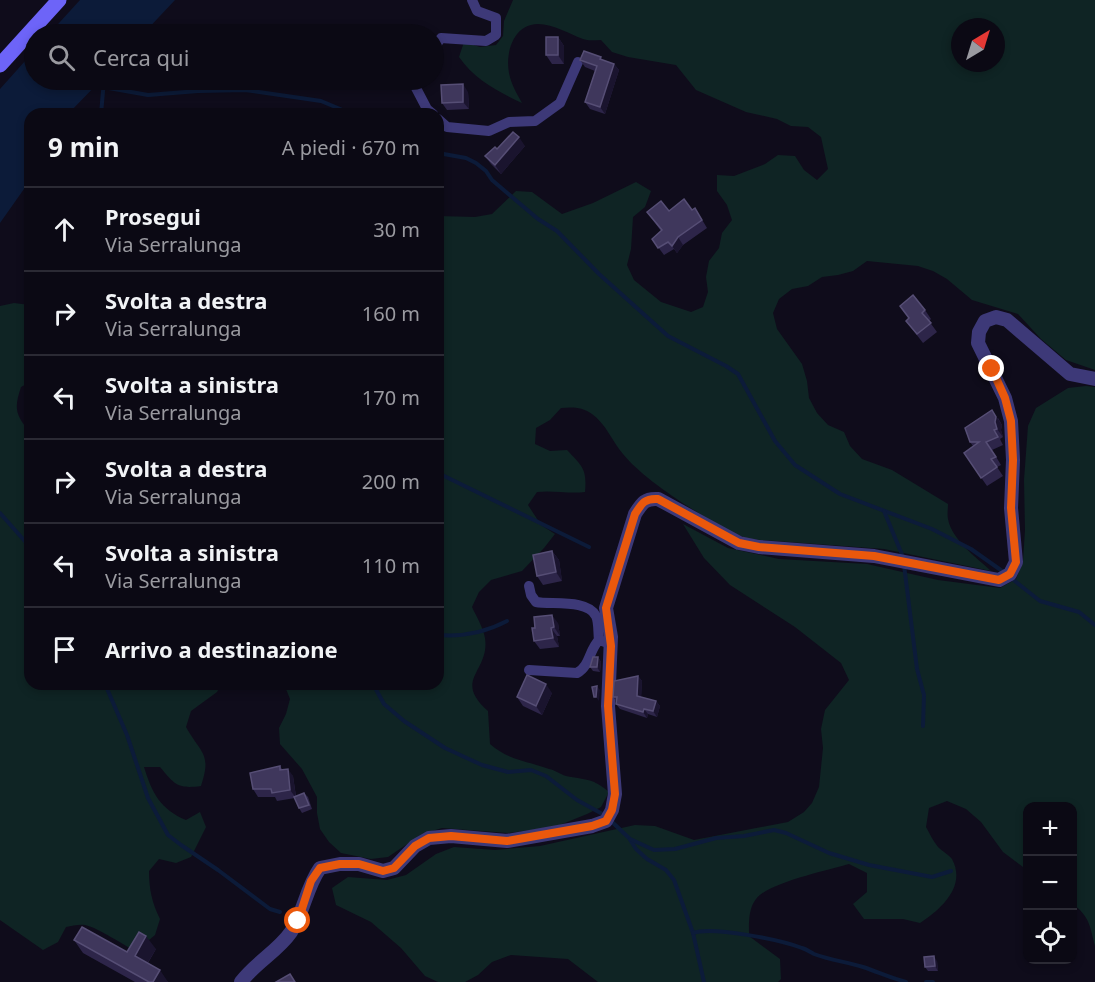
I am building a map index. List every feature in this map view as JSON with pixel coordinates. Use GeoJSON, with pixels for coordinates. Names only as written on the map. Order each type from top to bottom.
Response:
{"type":"FeatureCollection","features":[{"type":"Feature","properties":{"kind":"main road"},"geometry":{"type":"LineString","coordinates":[[37,24],[59,0]]}},
{"type":"Feature","properties":{"kind":"main road"},"geometry":{"type":"LineString","coordinates":[[0,65],[24,39]]}},
{"type":"Feature","properties":{"kind":"street"},"geometry":{"type":"LineString","coordinates":[[444,38],[486,41],[496,35],[496,18],[477,11],[472,0]]}},
{"type":"Feature","properties":{"kind":"street"},"geometry":{"type":"LineString","coordinates":[[444,125],[447,128],[489,131],[509,122],[535,121],[560,103],[578,62]]}},
{"type":"Feature","properties":{"kind":"street"},"geometry":{"type":"LineString","coordinates":[[417,90],[427,108]]}},
{"type":"Feature","properties":{"kind":"street"},"geometry":{"type":"LineString","coordinates":[[241,982],[248,972],[289,935],[298,921],[311,881],[320,868],[340,864],[359,864],[383,871],[394,868],[415,846],[429,838],[451,836],[507,841],[592,826],[606,821],[612,810],[615,794],[608,706],[606,608],[635,514],[641,503],[649,498],[658,499],[739,543],[759,547],[874,556],[999,580],[1010,574],[1016,562],[1011,508],[1013,460],[1011,421],[1005,398],[978,343],[979,333],[986,321],[996,317],[1007,320],[1070,374],[1095,379]]}},
{"type":"Feature","properties":{"kind":"street"},"geometry":{"type":"LineString","coordinates":[[529,586],[536,602],[588,607],[596,615],[605,643]]}},
{"type":"Feature","properties":{"kind":"street"},"geometry":{"type":"LineString","coordinates":[[530,670],[577,674],[583,670],[594,645],[605,643]]}},
{"type":"Feature","properties":{"kind":"green space"},"geometry":{"type":"Polygon","coordinates":[[[513,0],[1095,0],[1095,370],[1066,360],[1041,339],[1018,314],[972,300],[947,279],[918,266],[867,261],[853,271],[822,277],[808,286],[792,289],[779,299],[773,313],[777,329],[802,364],[809,398],[817,413],[828,425],[844,432],[850,446],[862,459],[892,470],[948,504],[948,519],[954,534],[965,548],[991,571],[884,549],[748,539],[700,514],[647,477],[623,454],[592,414],[577,408],[561,408],[550,420],[536,428],[535,444],[550,451],[567,450],[583,469],[585,492],[537,492],[528,505],[541,525],[555,534],[522,571],[491,580],[479,592],[472,607],[484,634],[485,650],[475,675],[473,691],[488,711],[490,744],[511,757],[566,776],[594,782],[609,792],[601,807],[555,827],[508,833],[442,828],[422,834],[388,857],[371,859],[341,853],[329,842],[320,829],[317,797],[302,769],[280,744],[279,728],[290,699],[286,690],[444,690],[444,216],[475,217],[492,214],[516,191],[532,192],[562,214],[593,203],[636,182],[651,191],[645,207],[633,217],[631,249],[627,265],[634,280],[661,302],[691,312],[703,307],[708,292],[706,277],[709,261],[719,248],[722,233],[732,220],[727,205],[717,191],[717,175],[734,176],[765,164],[778,155],[795,156],[804,170],[817,180],[828,169],[821,137],[808,127],[791,126],[777,119],[746,112],[696,90],[676,65],[628,57],[612,52],[601,40],[585,40],[550,26],[530,25],[517,34],[510,48],[509,73],[522,103],[479,78],[459,57],[464,42],[480,47],[496,45],[503,36],[504,21],[513,0]]]}},
{"type":"Feature","properties":{"kind":"green space"},"geometry":{"type":"Polygon","coordinates":[[[14,303],[24,304],[24,385],[21,387],[17,400],[17,411],[24,425],[24,690],[218,690],[191,711],[186,727],[205,760],[201,786],[182,786],[174,782],[160,767],[144,767],[150,785],[163,805],[186,820],[200,812],[206,827],[191,857],[176,863],[159,859],[149,871],[151,896],[160,919],[155,935],[143,945],[140,954],[97,930],[83,925],[66,927],[58,942],[43,950],[0,920],[0,306],[14,303]]]}},
{"type":"Feature","properties":{"kind":"green space"},"geometry":{"type":"Polygon","coordinates":[[[1095,387],[1095,946],[1086,918],[1077,907],[1077,802],[1023,802],[1023,867],[1003,852],[981,822],[966,809],[947,801],[929,808],[926,827],[938,847],[952,859],[956,869],[956,879],[949,897],[920,923],[903,919],[864,919],[853,904],[867,892],[867,873],[849,864],[785,882],[762,893],[752,907],[749,936],[780,959],[781,979],[778,982],[598,982],[568,959],[511,955],[492,962],[478,975],[465,982],[438,982],[425,976],[401,948],[371,922],[336,905],[332,888],[348,877],[387,880],[406,875],[436,854],[454,847],[495,850],[540,846],[635,825],[655,826],[694,840],[788,822],[804,812],[812,803],[819,787],[823,748],[821,729],[825,710],[849,680],[841,663],[795,627],[730,585],[704,558],[683,524],[728,548],[779,559],[867,564],[938,580],[1000,588],[1016,579],[1023,561],[1024,480],[1028,426],[1036,408],[1068,388],[1095,387]]]}},
{"type":"Feature","properties":{"kind":"water"},"geometry":{"type":"Polygon","coordinates":[[[80,0],[175,0],[152,24],[58,24],[80,0]]]}},
{"type":"Feature","properties":{"kind":"water"},"geometry":{"type":"Polygon","coordinates":[[[24,62],[24,90],[91,90],[74,108],[24,108],[24,189],[0,223],[0,89],[24,62]]]}},
{"type":"Feature","properties":{"kind":"building"},"geometry":{"type":"Polygon","coordinates":[[[546,37],[558,37],[558,55],[546,55],[546,37]]]}},
{"type":"Feature","properties":{"kind":"building"},"geometry":{"type":"Polygon","coordinates":[[[584,51],[614,64],[600,107],[585,102],[597,66],[580,60],[584,51]]]}},
{"type":"Feature","properties":{"kind":"building"},"geometry":{"type":"Polygon","coordinates":[[[463,84],[463,102],[442,103],[441,90],[444,90],[444,85],[463,84]]]}},
{"type":"Feature","properties":{"kind":"building"},"geometry":{"type":"Polygon","coordinates":[[[513,132],[519,137],[495,165],[485,156],[495,147],[497,149],[513,132]]]}},
{"type":"Feature","properties":{"kind":"building"},"geometry":{"type":"Polygon","coordinates":[[[684,199],[692,210],[695,208],[702,220],[678,237],[672,246],[668,242],[658,248],[652,239],[662,230],[647,212],[661,201],[669,211],[684,199]]]}},
{"type":"Feature","properties":{"kind":"building"},"geometry":{"type":"Polygon","coordinates":[[[913,295],[925,310],[922,313],[931,323],[917,334],[906,321],[909,318],[900,306],[913,295]]]}},
{"type":"Feature","properties":{"kind":"building"},"geometry":{"type":"Polygon","coordinates":[[[992,410],[996,417],[997,429],[994,430],[998,437],[986,442],[996,457],[991,459],[997,467],[981,478],[964,453],[979,442],[970,442],[965,428],[992,410]]]}},
{"type":"Feature","properties":{"kind":"building"},"geometry":{"type":"Polygon","coordinates":[[[552,551],[556,572],[537,576],[533,555],[552,551]]]}},
{"type":"Feature","properties":{"kind":"building"},"geometry":{"type":"Polygon","coordinates":[[[552,615],[553,638],[534,641],[532,628],[535,628],[534,617],[552,615]]]}},
{"type":"Feature","properties":{"kind":"building"},"geometry":{"type":"Polygon","coordinates":[[[593,657],[598,657],[597,667],[590,667],[593,657]]]}},
{"type":"Feature","properties":{"kind":"building"},"geometry":{"type":"Polygon","coordinates":[[[527,675],[546,684],[536,706],[517,697],[527,675]]]}},
{"type":"Feature","properties":{"kind":"building"},"geometry":{"type":"Polygon","coordinates":[[[638,676],[637,696],[656,701],[653,711],[644,709],[643,712],[616,704],[617,697],[613,697],[614,681],[638,676]]]}},
{"type":"Feature","properties":{"kind":"building"},"geometry":{"type":"Polygon","coordinates":[[[597,686],[596,697],[594,697],[592,687],[597,686]]]}},
{"type":"Feature","properties":{"kind":"building"},"geometry":{"type":"Polygon","coordinates":[[[280,766],[280,770],[288,769],[290,790],[272,793],[271,789],[253,789],[250,773],[280,766]]]}},
{"type":"Feature","properties":{"kind":"building"},"geometry":{"type":"Polygon","coordinates":[[[304,793],[309,805],[299,808],[294,797],[304,793]]]}},
{"type":"Feature","properties":{"kind":"building"},"geometry":{"type":"Polygon","coordinates":[[[82,927],[127,952],[139,932],[146,936],[135,956],[160,970],[153,982],[149,982],[74,940],[82,927]]]}},
{"type":"Feature","properties":{"kind":"building"},"geometry":{"type":"Polygon","coordinates":[[[934,956],[935,966],[925,967],[924,957],[934,956]]]}},
{"type":"Feature","properties":{"kind":"building"},"geometry":{"type":"Polygon","coordinates":[[[290,974],[295,982],[276,982],[290,974]]]}},
{"type":"Feature","properties":{"kind":"waterway"},"geometry":{"type":"LineString","coordinates":[[102,108],[103,90]]}},
{"type":"Feature","properties":{"kind":"waterway"},"geometry":{"type":"LineString","coordinates":[[120,90],[148,95],[245,90]]}},
{"type":"Feature","properties":{"kind":"waterway"},"geometry":{"type":"LineString","coordinates":[[245,90],[321,101],[338,108]]}},
{"type":"Feature","properties":{"kind":"waterway"},"geometry":{"type":"LineString","coordinates":[[444,154],[466,158],[476,163],[492,180],[538,219],[557,231],[599,274],[668,336],[738,374],[775,441],[795,465],[840,494],[932,529],[971,549],[1005,573]]}},
{"type":"Feature","properties":{"kind":"waterway"},"geometry":{"type":"LineString","coordinates":[[444,476],[589,547]]}},
{"type":"Feature","properties":{"kind":"waterway"},"geometry":{"type":"LineString","coordinates":[[884,511],[903,557],[917,669],[924,695],[923,726]]}},
{"type":"Feature","properties":{"kind":"waterway"},"geometry":{"type":"LineString","coordinates":[[0,513],[24,540]]}},
{"type":"Feature","properties":{"kind":"waterway"},"geometry":{"type":"LineString","coordinates":[[1011,578],[1040,601],[1079,612],[1095,625]]}},
{"type":"Feature","properties":{"kind":"waterway"},"geometry":{"type":"LineString","coordinates":[[444,635],[474,633],[507,621]]}},
{"type":"Feature","properties":{"kind":"waterway"},"geometry":{"type":"LineString","coordinates":[[108,690],[127,735],[148,798],[168,835],[270,909],[280,912]]}},
{"type":"Feature","properties":{"kind":"waterway"},"geometry":{"type":"LineString","coordinates":[[376,690],[384,704],[404,721],[445,748],[482,765],[508,772],[531,770],[546,776],[577,800],[606,816]]}},
{"type":"Feature","properties":{"kind":"waterway"},"geometry":{"type":"LineString","coordinates":[[611,821],[629,838],[636,849],[647,859],[666,870],[674,880],[693,933],[704,982]]}},
{"type":"Feature","properties":{"kind":"waterway"},"geometry":{"type":"LineString","coordinates":[[630,839],[654,850],[675,849],[716,838],[744,836],[774,830],[786,833],[829,853],[869,865],[932,877],[951,871]]}},
{"type":"Feature","properties":{"kind":"waterway"},"geometry":{"type":"LineString","coordinates":[[693,933],[716,931],[779,941],[906,982]]}},
{"type":"Feature","properties":{"kind":"waterway"},"geometry":{"type":"LineString","coordinates":[[926,982],[933,982]]}},
{"type":"Feature","properties":{"kind":"route"},"geometry":{"type":"LineString","coordinates":[[298,921],[311,881],[320,868],[340,864],[359,864],[383,871],[394,868],[415,846],[429,838],[451,836],[507,841],[592,826],[606,821],[612,810],[615,794],[608,706],[611,646],[606,608],[635,514],[641,503],[649,498],[658,499],[677,508],[739,543],[759,547],[874,556],[999,580],[1010,574],[1016,562],[1011,508],[1013,460],[1011,421],[1005,398],[992,369]]}}]}
